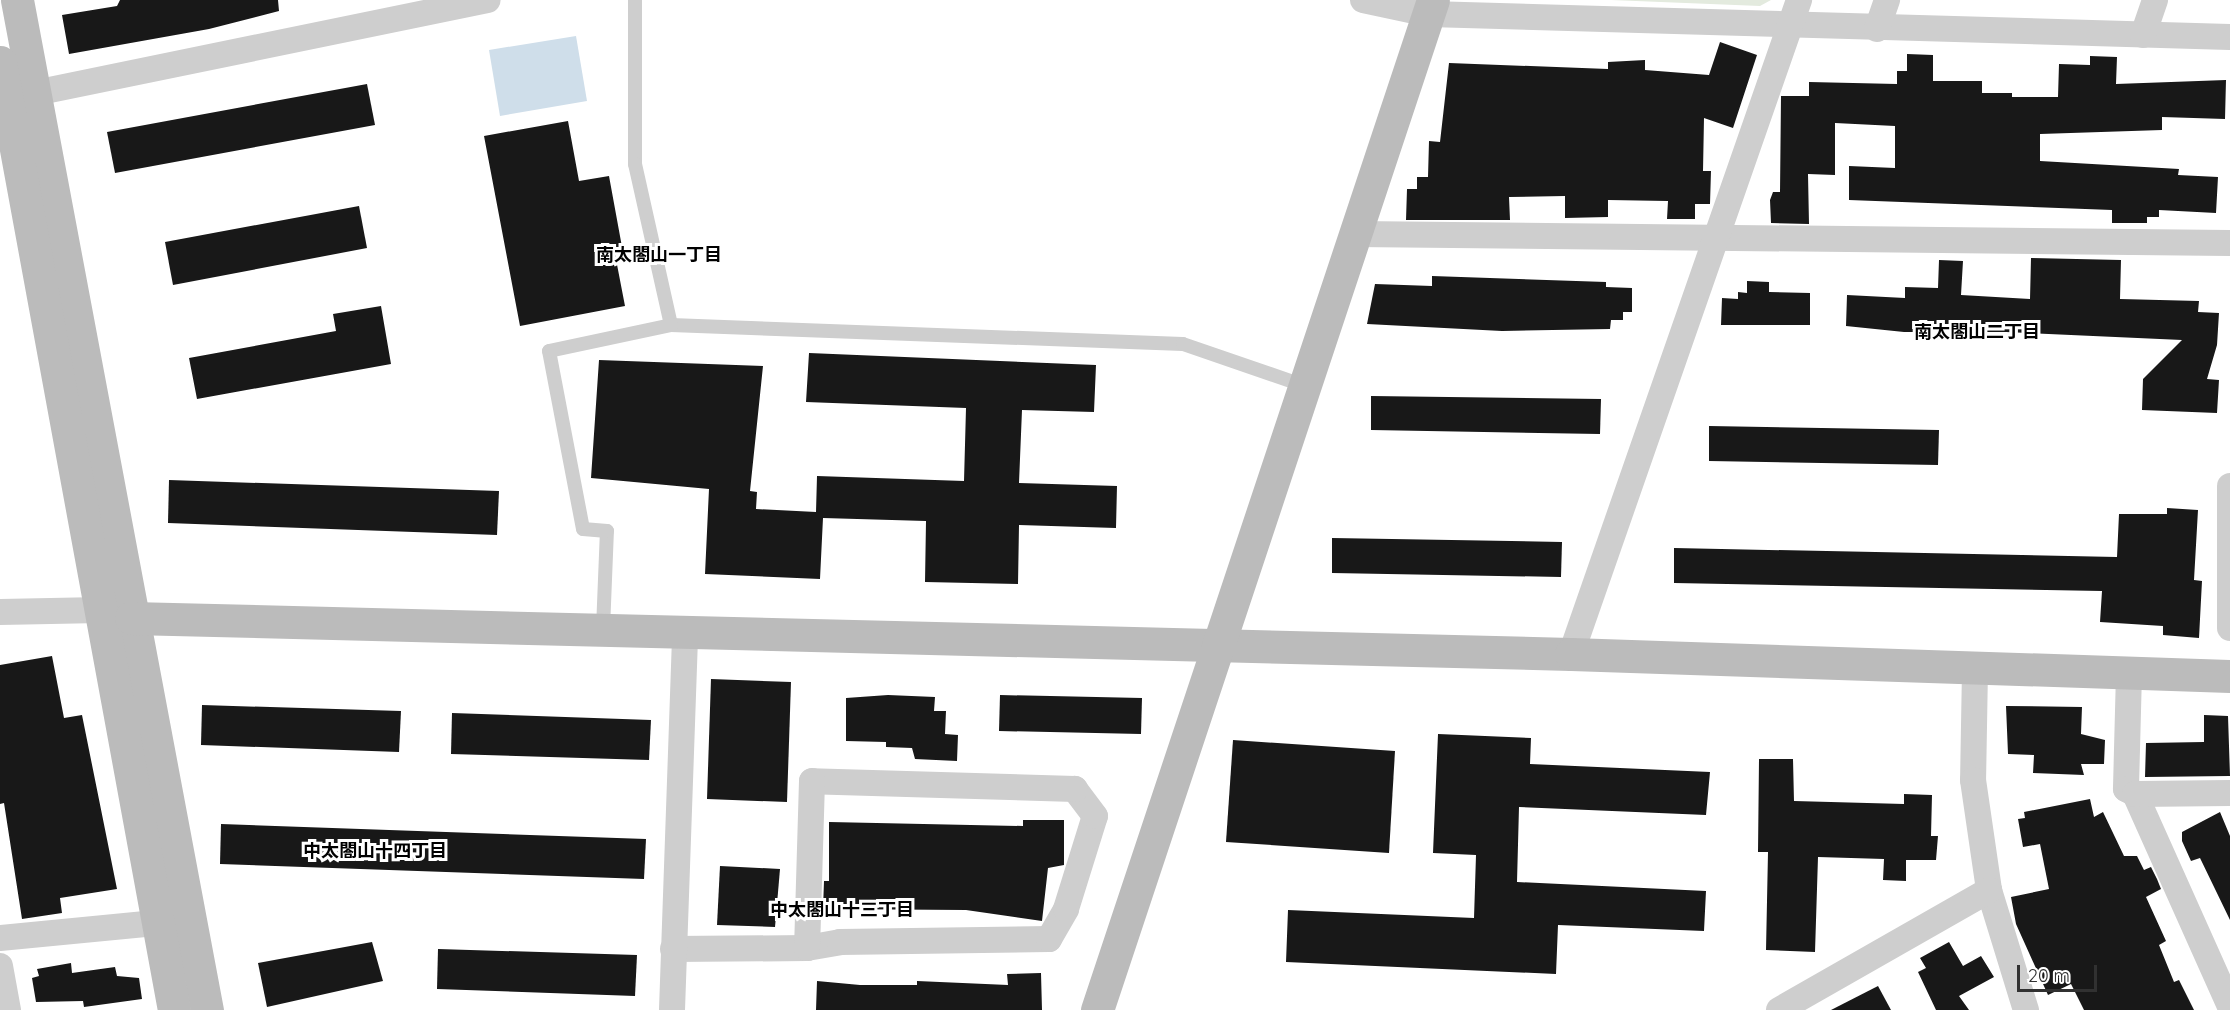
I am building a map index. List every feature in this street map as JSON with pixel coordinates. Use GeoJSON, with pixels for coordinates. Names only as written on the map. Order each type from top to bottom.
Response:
{"type":"FeatureCollection","features":[{"type":"Feature","properties":{"kind":"street"},"geometry":{"type":"LineString","coordinates":[[17,0],[35,93],[116,614]]}},
{"type":"Feature","properties":{"kind":"street"},"geometry":{"type":"LineString","coordinates":[[35,93],[455,3],[488,0]]}},
{"type":"Feature","properties":{"kind":"street"},"geometry":{"type":"LineString","coordinates":[[1363,0],[1431,7],[1790,27],[2230,37]]}},
{"type":"Feature","properties":{"kind":"street"},"geometry":{"type":"LineString","coordinates":[[1570,654],[1717,239],[1798,0]]}},
{"type":"Feature","properties":{"kind":"street"},"geometry":{"type":"LineString","coordinates":[[1877,29],[1887,0]]}},
{"type":"Feature","properties":{"kind":"street"},"geometry":{"type":"LineString","coordinates":[[2143,35],[2155,0]]}},
{"type":"Feature","properties":{"kind":"street"},"geometry":{"type":"LineString","coordinates":[[1097,1010],[1431,7]]}},
{"type":"Feature","properties":{"kind":"street"},"geometry":{"type":"LineString","coordinates":[[0,62],[116,614],[174,922],[207,1010]]}},
{"type":"Feature","properties":{"kind":"street"},"geometry":{"type":"LineString","coordinates":[[1355,234],[2230,243]]}},
{"type":"Feature","properties":{"kind":"street"},"geometry":{"type":"LineString","coordinates":[[2230,486],[2230,628]]}},
{"type":"Feature","properties":{"kind":"street"},"geometry":{"type":"LineString","coordinates":[[0,612],[116,614],[227,624],[685,630],[1570,654],[2230,676]]}},
{"type":"Feature","properties":{"kind":"street"},"geometry":{"type":"LineString","coordinates":[[672,1010],[685,630]]}},
{"type":"Feature","properties":{"kind":"street"},"geometry":{"type":"LineString","coordinates":[[1975,669],[1973,780],[1989,890],[2026,1010]]}},
{"type":"Feature","properties":{"kind":"street"},"geometry":{"type":"LineString","coordinates":[[2129,674],[2126,789],[2135,794],[2230,793]]}},
{"type":"Feature","properties":{"kind":"street"},"geometry":{"type":"LineString","coordinates":[[673,949],[807,948],[840,942],[1049,939],[1066,909],[1095,816],[1075,789],[812,781],[807,948]]}},
{"type":"Feature","properties":{"kind":"street"},"geometry":{"type":"LineString","coordinates":[[2135,794],[2230,1006]]}},
{"type":"Feature","properties":{"kind":"street"},"geometry":{"type":"LineString","coordinates":[[1779,1010],[1989,890]]}},
{"type":"Feature","properties":{"kind":"street"},"geometry":{"type":"LineString","coordinates":[[0,938],[174,922]]}},
{"type":"Feature","properties":{"kind":"street"},"geometry":{"type":"LineString","coordinates":[[174,922],[174,1010]]}},
{"type":"Feature","properties":{"kind":"street"},"geometry":{"type":"LineString","coordinates":[[0,966],[9,1010]]}},
{"type":"Feature","properties":{"kind":"lane"},"geometry":{"type":"LineString","coordinates":[[635,0],[635,164],[671,326]]}},
{"type":"Feature","properties":{"kind":"lane"},"geometry":{"type":"LineString","coordinates":[[603,629],[607,531],[583,529],[549,351],[671,326],[1184,344],[1305,386]]}},
{"type":"Feature","properties":{"kind":"shaded area"},"geometry":{"type":"Polygon","coordinates":[[[1611,0],[1771,0],[1760,6],[1611,0]]]}},
{"type":"Feature","properties":{"kind":"water"},"geometry":{"type":"Polygon","coordinates":[[[576,36],[587,101],[500,116],[489,50],[576,36]]]}},
{"type":"Feature","properties":{"kind":"building"},"geometry":{"type":"Polygon","coordinates":[[[120,0],[278,0],[279,11],[209,29],[69,54],[62,15],[117,6],[120,0]]]}},
{"type":"Feature","properties":{"kind":"building"},"geometry":{"type":"Polygon","coordinates":[[[1720,42],[1757,55],[1733,128],[1704,118],[1703,171],[1711,171],[1710,204],[1695,204],[1695,219],[1667,219],[1668,201],[1608,200],[1608,217],[1565,218],[1565,196],[1509,197],[1510,220],[1406,220],[1407,189],[1417,189],[1417,177],[1428,177],[1429,141],[1440,142],[1449,63],[1608,69],[1608,62],[1645,60],[1645,70],[1709,75],[1720,42]]]}},
{"type":"Feature","properties":{"kind":"building"},"geometry":{"type":"Polygon","coordinates":[[[1907,54],[1933,55],[1933,81],[1982,81],[1982,93],[2012,93],[2012,97],[2058,97],[2059,64],[2090,65],[2090,56],[2117,57],[2116,84],[2226,80],[2225,119],[2162,117],[2162,130],[2040,134],[2040,161],[2179,169],[2178,175],[2218,177],[2216,213],[2159,210],[2159,217],[2147,217],[2147,223],[2112,223],[2112,210],[1849,200],[1849,166],[1895,168],[1895,126],[1835,123],[1835,175],[1808,174],[1809,224],[1771,223],[1770,200],[1773,192],[1780,192],[1781,96],[1809,96],[1809,82],[1897,84],[1897,71],[1907,71],[1907,54]]]}},
{"type":"Feature","properties":{"kind":"building"},"geometry":{"type":"Polygon","coordinates":[[[367,84],[375,125],[115,173],[107,132],[367,84]]]}},
{"type":"Feature","properties":{"kind":"building"},"geometry":{"type":"Polygon","coordinates":[[[568,121],[579,181],[609,176],[622,247],[614,249],[625,306],[520,326],[484,136],[568,121]]]}},
{"type":"Feature","properties":{"kind":"building"},"geometry":{"type":"Polygon","coordinates":[[[359,206],[367,248],[173,285],[165,242],[359,206]]]}},
{"type":"Feature","properties":{"kind":"building"},"geometry":{"type":"Polygon","coordinates":[[[2031,258],[2121,260],[2120,299],[2199,301],[2198,312],[2219,313],[2217,345],[2207,379],[2219,380],[2217,413],[2142,410],[2143,379],[2182,340],[2006,332],[1904,332],[1846,326],[1847,295],[1905,298],[1905,287],[1938,288],[1939,260],[1963,261],[1961,295],[2030,299],[2031,258]]]}},
{"type":"Feature","properties":{"kind":"building"},"geometry":{"type":"Polygon","coordinates":[[[1432,276],[1606,282],[1606,287],[1632,288],[1632,312],[1623,312],[1623,320],[1611,320],[1610,329],[1502,331],[1367,324],[1375,284],[1432,286],[1432,276]]]}},
{"type":"Feature","properties":{"kind":"building"},"geometry":{"type":"Polygon","coordinates":[[[1747,281],[1769,282],[1769,292],[1810,293],[1810,325],[1721,325],[1722,298],[1738,299],[1738,292],[1747,293],[1747,281]]]}},
{"type":"Feature","properties":{"kind":"building"},"geometry":{"type":"Polygon","coordinates":[[[381,306],[391,364],[197,399],[189,358],[336,331],[333,314],[381,306]]]}},
{"type":"Feature","properties":{"kind":"building"},"geometry":{"type":"Polygon","coordinates":[[[809,353],[1096,365],[1094,412],[1022,410],[1019,483],[1117,486],[1116,528],[1019,525],[1018,584],[925,582],[926,521],[823,518],[820,579],[705,574],[709,489],[591,478],[599,360],[763,366],[750,491],[757,492],[756,509],[816,512],[817,476],[964,481],[966,408],[806,402],[809,353]]]}},
{"type":"Feature","properties":{"kind":"building"},"geometry":{"type":"Polygon","coordinates":[[[1371,396],[1601,399],[1600,434],[1371,430],[1371,396]]]}},
{"type":"Feature","properties":{"kind":"building"},"geometry":{"type":"Polygon","coordinates":[[[1709,426],[1939,430],[1938,465],[1709,461],[1709,426]]]}},
{"type":"Feature","properties":{"kind":"building"},"geometry":{"type":"Polygon","coordinates":[[[169,480],[499,491],[497,535],[168,523],[169,480]]]}},
{"type":"Feature","properties":{"kind":"building"},"geometry":{"type":"Polygon","coordinates":[[[2167,508],[2198,510],[2194,580],[2202,581],[2199,638],[2163,635],[2163,626],[2100,622],[2102,591],[1674,583],[1674,548],[2117,557],[2119,514],[2167,514],[2167,508]]]}},
{"type":"Feature","properties":{"kind":"building"},"geometry":{"type":"Polygon","coordinates":[[[1332,538],[1562,542],[1561,577],[1332,573],[1332,538]]]}},
{"type":"Feature","properties":{"kind":"building"},"geometry":{"type":"Polygon","coordinates":[[[52,656],[64,718],[82,715],[117,889],[60,898],[62,913],[22,919],[4,803],[0,804],[0,665],[52,656]]]}},
{"type":"Feature","properties":{"kind":"building"},"geometry":{"type":"Polygon","coordinates":[[[711,679],[791,682],[787,802],[707,799],[711,679]]]}},
{"type":"Feature","properties":{"kind":"building"},"geometry":{"type":"Polygon","coordinates":[[[888,695],[935,697],[934,711],[946,711],[945,734],[958,735],[957,761],[915,759],[912,748],[886,747],[886,742],[846,741],[846,698],[888,695]]]}},
{"type":"Feature","properties":{"kind":"building"},"geometry":{"type":"Polygon","coordinates":[[[1000,695],[1142,698],[1141,734],[999,731],[1000,695]]]}},
{"type":"Feature","properties":{"kind":"building"},"geometry":{"type":"Polygon","coordinates":[[[202,705],[401,711],[399,752],[201,745],[202,705]]]}},
{"type":"Feature","properties":{"kind":"building"},"geometry":{"type":"Polygon","coordinates":[[[2006,706],[2082,707],[2081,734],[2105,740],[2104,764],[2081,764],[2084,775],[2033,773],[2034,755],[2008,754],[2006,706]]]}},
{"type":"Feature","properties":{"kind":"building"},"geometry":{"type":"Polygon","coordinates":[[[452,713],[651,720],[649,760],[451,754],[452,713]]]}},
{"type":"Feature","properties":{"kind":"building"},"geometry":{"type":"Polygon","coordinates":[[[2204,715],[2228,716],[2230,776],[2145,777],[2146,743],[2204,742],[2204,715]]]}},
{"type":"Feature","properties":{"kind":"building"},"geometry":{"type":"Polygon","coordinates":[[[1438,734],[1531,738],[1530,764],[1710,772],[1706,815],[1519,807],[1517,882],[1706,891],[1704,931],[1558,925],[1556,974],[1286,962],[1288,910],[1474,918],[1476,855],[1433,853],[1438,734]]]}},
{"type":"Feature","properties":{"kind":"building"},"geometry":{"type":"Polygon","coordinates":[[[1233,740],[1395,751],[1389,853],[1226,842],[1233,740]]]}},
{"type":"Feature","properties":{"kind":"building"},"geometry":{"type":"Polygon","coordinates":[[[1759,759],[1793,759],[1794,801],[1904,804],[1904,794],[1932,795],[1931,836],[1938,836],[1936,860],[1906,860],[1906,881],[1883,880],[1884,859],[1818,857],[1815,952],[1766,950],[1768,852],[1758,852],[1759,759]]]}},
{"type":"Feature","properties":{"kind":"building"},"geometry":{"type":"Polygon","coordinates":[[[2090,799],[2094,817],[2103,812],[2124,856],[2137,856],[2144,870],[2151,867],[2157,879],[2161,889],[2146,897],[2166,941],[2159,945],[2174,982],[2179,980],[2194,1010],[2084,1010],[2071,984],[2048,995],[2016,924],[2011,897],[2049,889],[2040,844],[2023,847],[2018,819],[2025,818],[2024,812],[2090,799]]]}},
{"type":"Feature","properties":{"kind":"building"},"geometry":{"type":"Polygon","coordinates":[[[2220,812],[2230,836],[2230,920],[2200,858],[2191,861],[2182,841],[2182,832],[2220,812]]]}},
{"type":"Feature","properties":{"kind":"building"},"geometry":{"type":"Polygon","coordinates":[[[1023,820],[1064,820],[1064,865],[1048,868],[1042,921],[966,910],[823,909],[824,881],[829,881],[829,822],[1023,826],[1023,820]]]}},
{"type":"Feature","properties":{"kind":"building"},"geometry":{"type":"Polygon","coordinates":[[[221,824],[646,839],[644,879],[220,864],[221,824]]]}},
{"type":"Feature","properties":{"kind":"building"},"geometry":{"type":"Polygon","coordinates":[[[720,866],[780,869],[775,927],[717,925],[720,866]]]}},
{"type":"Feature","properties":{"kind":"building"},"geometry":{"type":"Polygon","coordinates":[[[372,942],[383,981],[267,1007],[258,963],[372,942]]]}},
{"type":"Feature","properties":{"kind":"building"},"geometry":{"type":"Polygon","coordinates":[[[1949,942],[1963,966],[1981,956],[1994,977],[1959,996],[1969,1010],[1936,1010],[1918,972],[1926,968],[1920,958],[1949,942]]]}},
{"type":"Feature","properties":{"kind":"building"},"geometry":{"type":"Polygon","coordinates":[[[438,949],[637,955],[635,996],[437,989],[438,949]]]}},
{"type":"Feature","properties":{"kind":"building"},"geometry":{"type":"Polygon","coordinates":[[[71,963],[72,973],[115,967],[117,976],[139,978],[142,999],[84,1007],[83,1001],[36,1002],[32,978],[39,976],[37,969],[71,963]]]}},
{"type":"Feature","properties":{"kind":"building"},"geometry":{"type":"Polygon","coordinates":[[[1041,973],[1042,1010],[816,1010],[817,981],[860,985],[917,985],[917,981],[1008,985],[1007,974],[1041,973]]]}},
{"type":"Feature","properties":{"kind":"building"},"geometry":{"type":"Polygon","coordinates":[[[1878,986],[1891,1010],[1831,1010],[1878,986]]]}},
{"type":"Feature","properties":{"kind":"district","name":"南太閤山一丁目"},"geometry":{"type":"Point","coordinates":[659,255]}},
{"type":"Feature","properties":{"kind":"district","name":"南太閤山二丁目"},"geometry":{"type":"Point","coordinates":[1977,332]}},
{"type":"Feature","properties":{"kind":"district","name":"中太閤山十四丁目"},"geometry":{"type":"Point","coordinates":[375,851]}},
{"type":"Feature","properties":{"kind":"district","name":"中太閤山十三丁目"},"geometry":{"type":"Point","coordinates":[842,910]}}]}
